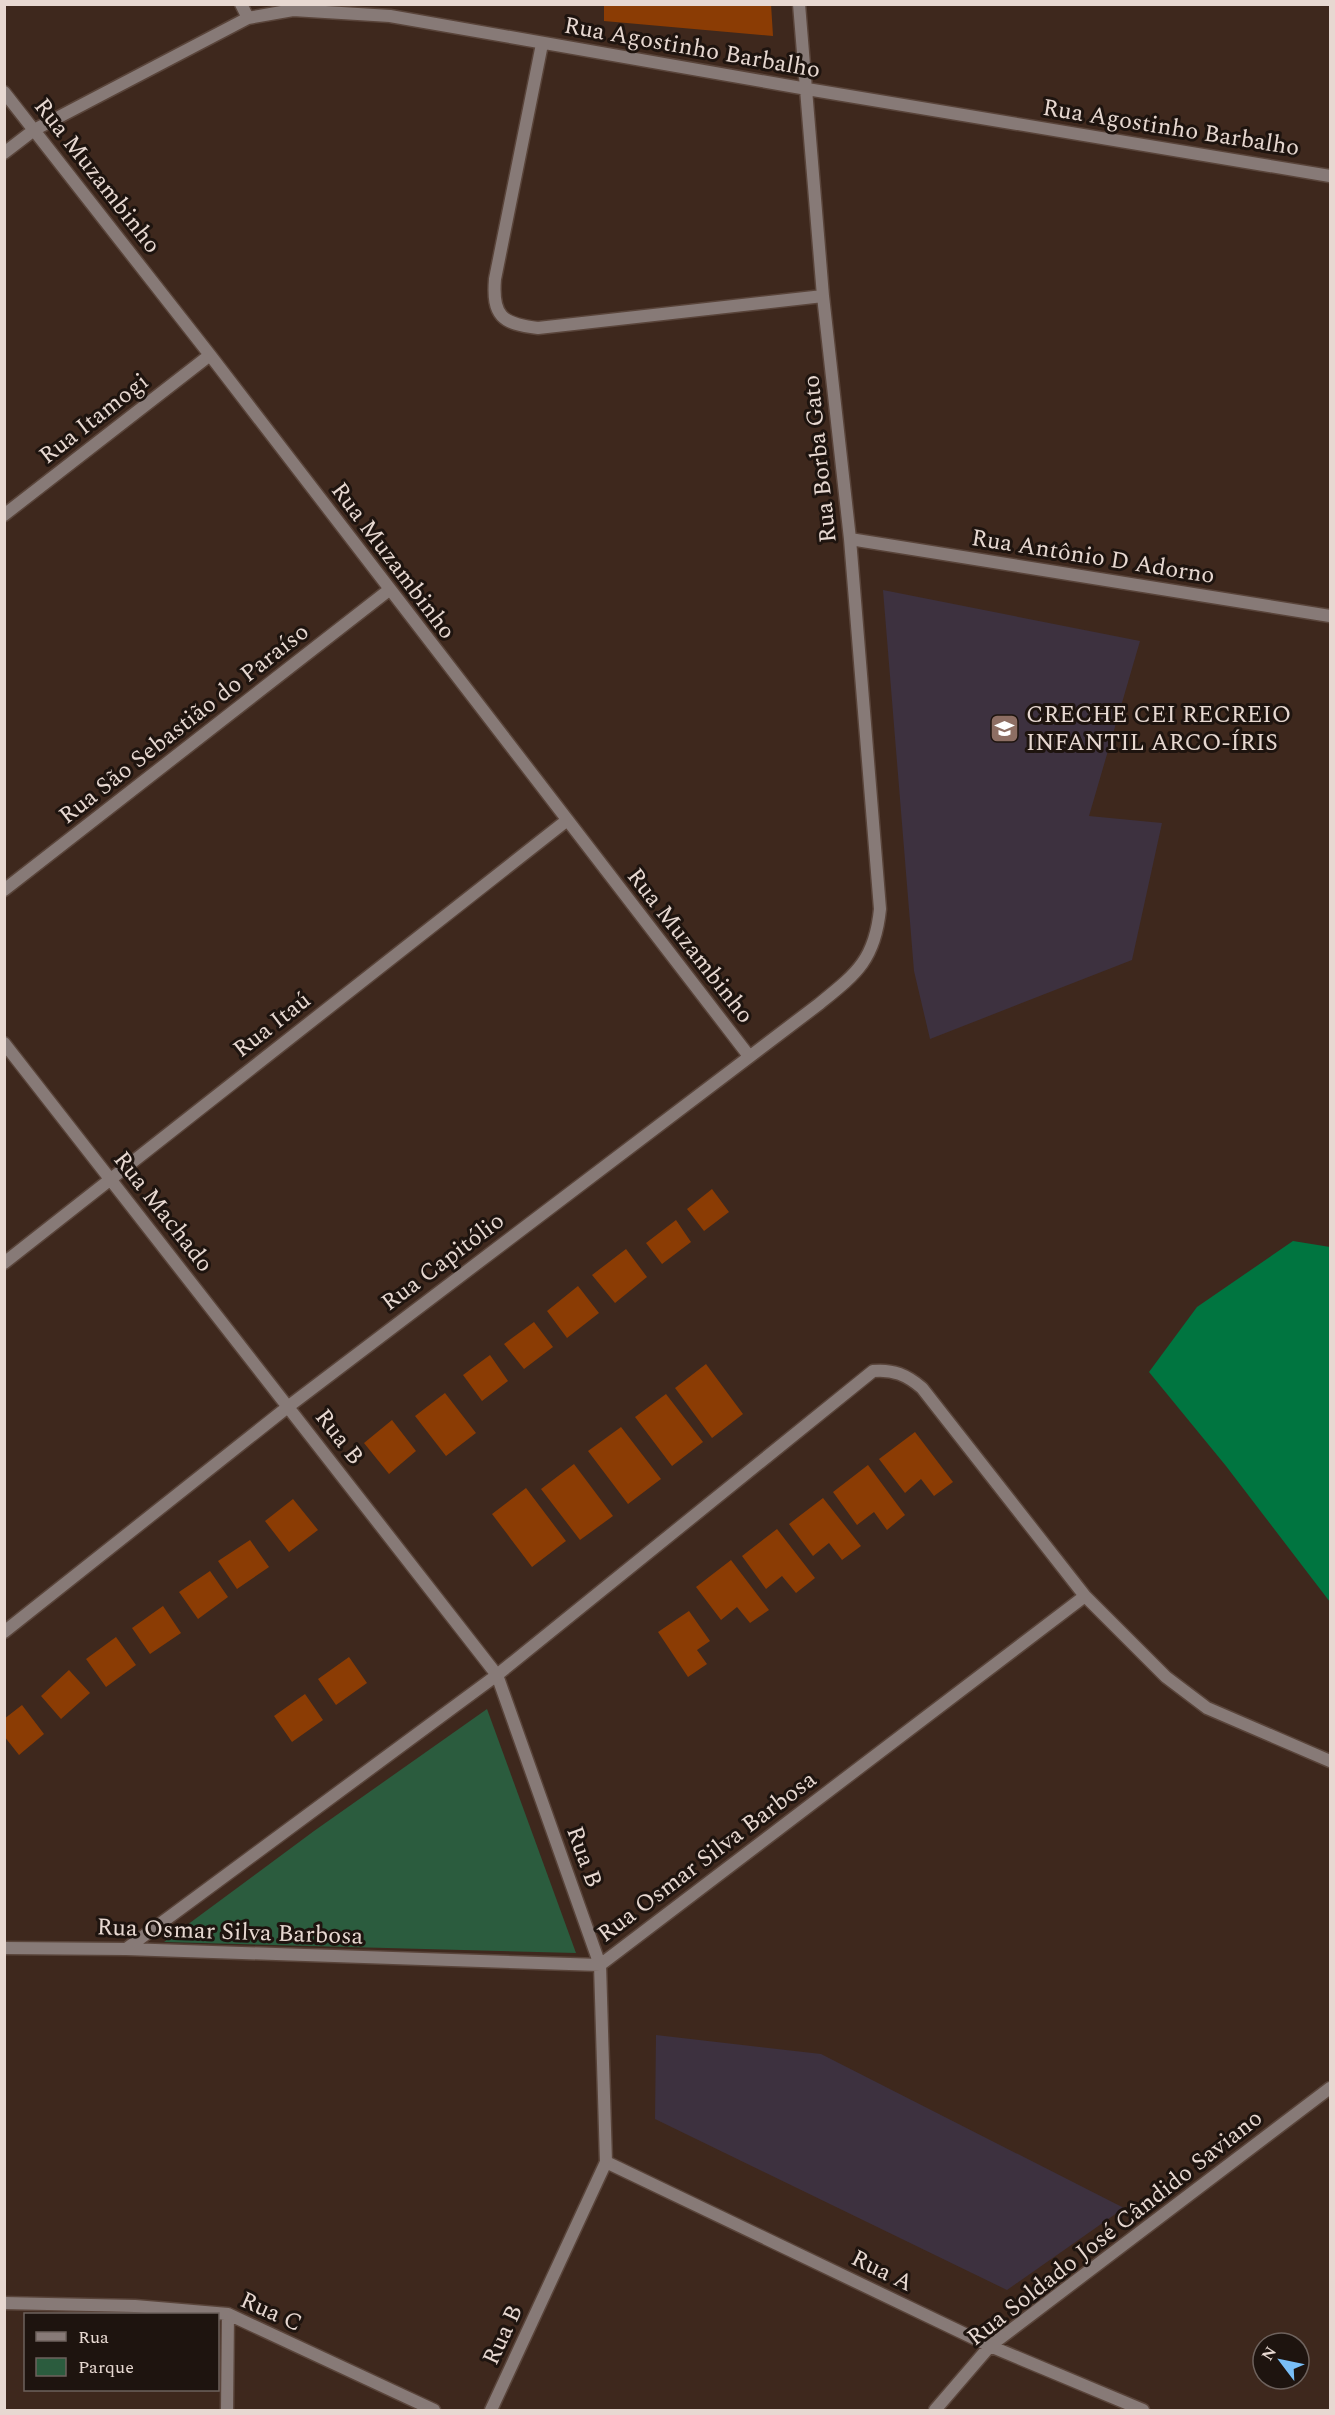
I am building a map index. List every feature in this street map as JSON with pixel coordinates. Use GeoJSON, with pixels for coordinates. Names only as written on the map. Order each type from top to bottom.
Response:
{"type":"FeatureCollection","features":[{"type":"Feature","properties":{"kind":"street"},"geometry":{"type":"LineString","coordinates":[[241,4],[248,18]]}},
{"type":"Feature","properties":{"kind":"street","name":"Rua Borba Gato"},"geometry":{"type":"LineString","coordinates":[[800,4],[823,296],[850,539],[880,909]]}},
{"type":"Feature","properties":{"kind":"street","name":"Rua Agostinho Barbalho"},"geometry":{"type":"LineString","coordinates":[[4,153],[34,130],[248,18],[293,10],[390,16],[807,90],[1330,176]]}},
{"type":"Feature","properties":{"kind":"street"},"geometry":{"type":"LineString","coordinates":[[542,44],[495,279],[493,298],[497,310],[506,320],[520,326],[538,328],[823,296]]}},
{"type":"Feature","properties":{"kind":"street","name":"Rua Muzambinho"},"geometry":{"type":"LineString","coordinates":[[4,92],[210,355],[748,1056]]}},
{"type":"Feature","properties":{"kind":"street","name":"Rua Itamogi"},"geometry":{"type":"LineString","coordinates":[[4,515],[210,355]]}},
{"type":"Feature","properties":{"kind":"street","name":"Rua Antônio D Adorno"},"geometry":{"type":"LineString","coordinates":[[850,539],[1330,616]]}},
{"type":"Feature","properties":{"kind":"street","name":"Rua São Sebastião do Paraíso"},"geometry":{"type":"LineString","coordinates":[[4,890],[389,590]]}},
{"type":"Feature","properties":{"kind":"street","name":"Rua Itaú"},"geometry":{"type":"LineString","coordinates":[[4,1263],[566,820]]}},
{"type":"Feature","properties":{"kind":"street","name":"Rua Capitólio"},"geometry":{"type":"LineString","coordinates":[[4,1632],[289,1406],[852,977],[870,954],[878,931],[880,909]]}},
{"type":"Feature","properties":{"kind":"street","name":"Rua Machado"},"geometry":{"type":"LineString","coordinates":[[4,1043],[289,1406]]}},
{"type":"Feature","properties":{"kind":"street"},"geometry":{"type":"LineString","coordinates":[[126,1949],[497,1675],[873,1371],[886,1370],[899,1374],[912,1379],[922,1388],[1085,1596],[1166,1677],[1207,1708],[1330,1761]]}},
{"type":"Feature","properties":{"kind":"street","name":"Rua B"},"geometry":{"type":"LineString","coordinates":[[289,1406],[497,1675],[600,1965],[606,2162],[491,2410]]}},
{"type":"Feature","properties":{"kind":"street","name":"Rua Osmar Silva Barbosa"},"geometry":{"type":"LineString","coordinates":[[4,1948],[126,1949],[600,1965],[1085,1596]]}},
{"type":"Feature","properties":{"kind":"street","name":"Rua Soldado José Cândido Saviano"},"geometry":{"type":"LineString","coordinates":[[935,2410],[990,2346],[1330,2088]]}},
{"type":"Feature","properties":{"kind":"street","name":"Rua A"},"geometry":{"type":"LineString","coordinates":[[606,2162],[990,2346],[1143,2410]]}},
{"type":"Feature","properties":{"kind":"street","name":"Rua C"},"geometry":{"type":"LineString","coordinates":[[4,2303],[135,2306],[216,2313]]}},
{"type":"Feature","properties":{"kind":"street","name":"Rua C"},"geometry":{"type":"LineString","coordinates":[[219,2313],[228,2314],[435,2410]]}},
{"type":"Feature","properties":{"kind":"street"},"geometry":{"type":"LineString","coordinates":[[227,2410],[228,2314]]}},
{"type":"Feature","properties":{"kind":"shaded area","name":"CRECHE CEI RECREIO INFANTIL ARCO-ÍRIS"},"geometry":{"type":"Polygon","coordinates":[[[883,590],[1140,641],[1089,816],[1162,823],[1132,960],[930,1039],[914,971],[883,590]]]}},
{"type":"Feature","properties":{"kind":"shaded area"},"geometry":{"type":"Polygon","coordinates":[[[656,2035],[821,2054],[1124,2208],[1007,2290],[655,2119],[656,2035]]]}},
{"type":"Feature","properties":{"kind":"green space"},"geometry":{"type":"Polygon","coordinates":[[[1293,1241],[1330,1247],[1330,1602],[1226,1466],[1149,1372],[1197,1307],[1293,1241]]]}},
{"type":"Feature","properties":{"kind":"green space"},"geometry":{"type":"Polygon","coordinates":[[[487,1709],[576,1953],[164,1942],[314,1831],[487,1709]]]}},
{"type":"Feature","properties":{"kind":"building"},"geometry":{"type":"Polygon","coordinates":[[[604,4],[771,4],[773,36],[604,21],[604,4]]]}},
{"type":"Feature","properties":{"kind":"building"},"geometry":{"type":"Polygon","coordinates":[[[712,1189],[729,1212],[704,1231],[687,1209],[712,1189]]]}},
{"type":"Feature","properties":{"kind":"building"},"geometry":{"type":"Polygon","coordinates":[[[676,1220],[691,1242],[662,1264],[646,1243],[676,1220]]]}},
{"type":"Feature","properties":{"kind":"building"},"geometry":{"type":"Polygon","coordinates":[[[626,1249],[647,1277],[615,1303],[592,1275],[626,1249]]]}},
{"type":"Feature","properties":{"kind":"building"},"geometry":{"type":"Polygon","coordinates":[[[578,1286],[599,1313],[567,1338],[547,1311],[578,1286]]]}},
{"type":"Feature","properties":{"kind":"building"},"geometry":{"type":"Polygon","coordinates":[[[534,1322],[553,1347],[524,1369],[504,1344],[534,1322]]]}},
{"type":"Feature","properties":{"kind":"building"},"geometry":{"type":"Polygon","coordinates":[[[490,1355],[508,1381],[482,1401],[463,1375],[490,1355]]]}},
{"type":"Feature","properties":{"kind":"building"},"geometry":{"type":"Polygon","coordinates":[[[706,1364],[743,1414],[712,1438],[675,1388],[706,1364]]]}},
{"type":"Feature","properties":{"kind":"building"},"geometry":{"type":"Polygon","coordinates":[[[445,1393],[476,1433],[446,1456],[415,1416],[445,1393]]]}},
{"type":"Feature","properties":{"kind":"building"},"geometry":{"type":"Polygon","coordinates":[[[666,1394],[703,1442],[672,1466],[635,1417],[666,1394]]]}},
{"type":"Feature","properties":{"kind":"building"},"geometry":{"type":"Polygon","coordinates":[[[392,1420],[416,1451],[389,1474],[364,1443],[392,1420]]]}},
{"type":"Feature","properties":{"kind":"building"},"geometry":{"type":"Polygon","coordinates":[[[621,1427],[661,1479],[628,1504],[588,1451],[621,1427]]]}},
{"type":"Feature","properties":{"kind":"building"},"geometry":{"type":"Polygon","coordinates":[[[915,1432],[953,1482],[934,1496],[921,1479],[905,1493],[879,1459],[915,1432]]]}},
{"type":"Feature","properties":{"kind":"building"},"geometry":{"type":"Polygon","coordinates":[[[574,1464],[613,1516],[580,1540],[541,1489],[574,1464]]]}},
{"type":"Feature","properties":{"kind":"building"},"geometry":{"type":"Polygon","coordinates":[[[868,1465],[905,1515],[887,1530],[874,1512],[857,1525],[833,1492],[868,1465]]]}},
{"type":"Feature","properties":{"kind":"building"},"geometry":{"type":"Polygon","coordinates":[[[526,1488],[566,1541],[532,1567],[492,1514],[526,1488]]]}},
{"type":"Feature","properties":{"kind":"building"},"geometry":{"type":"Polygon","coordinates":[[[823,1498],[861,1546],[842,1560],[829,1543],[813,1556],[789,1524],[823,1498]]]}},
{"type":"Feature","properties":{"kind":"building"},"geometry":{"type":"Polygon","coordinates":[[[293,1499],[318,1530],[289,1552],[265,1521],[293,1499]]]}},
{"type":"Feature","properties":{"kind":"building"},"geometry":{"type":"Polygon","coordinates":[[[777,1529],[815,1578],[796,1593],[782,1576],[766,1589],[742,1556],[777,1529]]]}},
{"type":"Feature","properties":{"kind":"building"},"geometry":{"type":"Polygon","coordinates":[[[250,1540],[269,1567],[237,1589],[218,1561],[250,1540]]]}},
{"type":"Feature","properties":{"kind":"building"},"geometry":{"type":"Polygon","coordinates":[[[731,1560],[769,1610],[750,1623],[737,1607],[721,1620],[696,1587],[731,1560]]]}},
{"type":"Feature","properties":{"kind":"building"},"geometry":{"type":"Polygon","coordinates":[[[210,1571],[228,1597],[198,1619],[179,1592],[210,1571]]]}},
{"type":"Feature","properties":{"kind":"building"},"geometry":{"type":"Polygon","coordinates":[[[163,1606],[181,1633],[150,1654],[132,1628],[163,1606]]]}},
{"type":"Feature","properties":{"kind":"building"},"geometry":{"type":"Polygon","coordinates":[[[689,1611],[710,1641],[697,1650],[707,1664],[688,1677],[658,1632],[689,1611]]]}},
{"type":"Feature","properties":{"kind":"building"},"geometry":{"type":"Polygon","coordinates":[[[116,1637],[136,1665],[106,1687],[86,1659],[116,1637]]]}},
{"type":"Feature","properties":{"kind":"building"},"geometry":{"type":"Polygon","coordinates":[[[349,1657],[367,1683],[336,1705],[318,1679],[349,1657]]]}},
{"type":"Feature","properties":{"kind":"building"},"geometry":{"type":"Polygon","coordinates":[[[69,1670],[90,1693],[61,1719],[41,1696],[69,1670]]]}},
{"type":"Feature","properties":{"kind":"building"},"geometry":{"type":"Polygon","coordinates":[[[305,1694],[323,1720],[292,1742],[274,1716],[305,1694]]]}},
{"type":"Feature","properties":{"kind":"building"},"geometry":{"type":"Polygon","coordinates":[[[22,1705],[44,1734],[19,1755],[4,1736],[4,1719],[22,1705]]]}},
{"type":"Feature","properties":{"kind":"place","name":"CRECHE CEI RECREIO INFANTIL ARCO-ÍRIS"},"geometry":{"type":"Point","coordinates":[1005,729]}}]}
